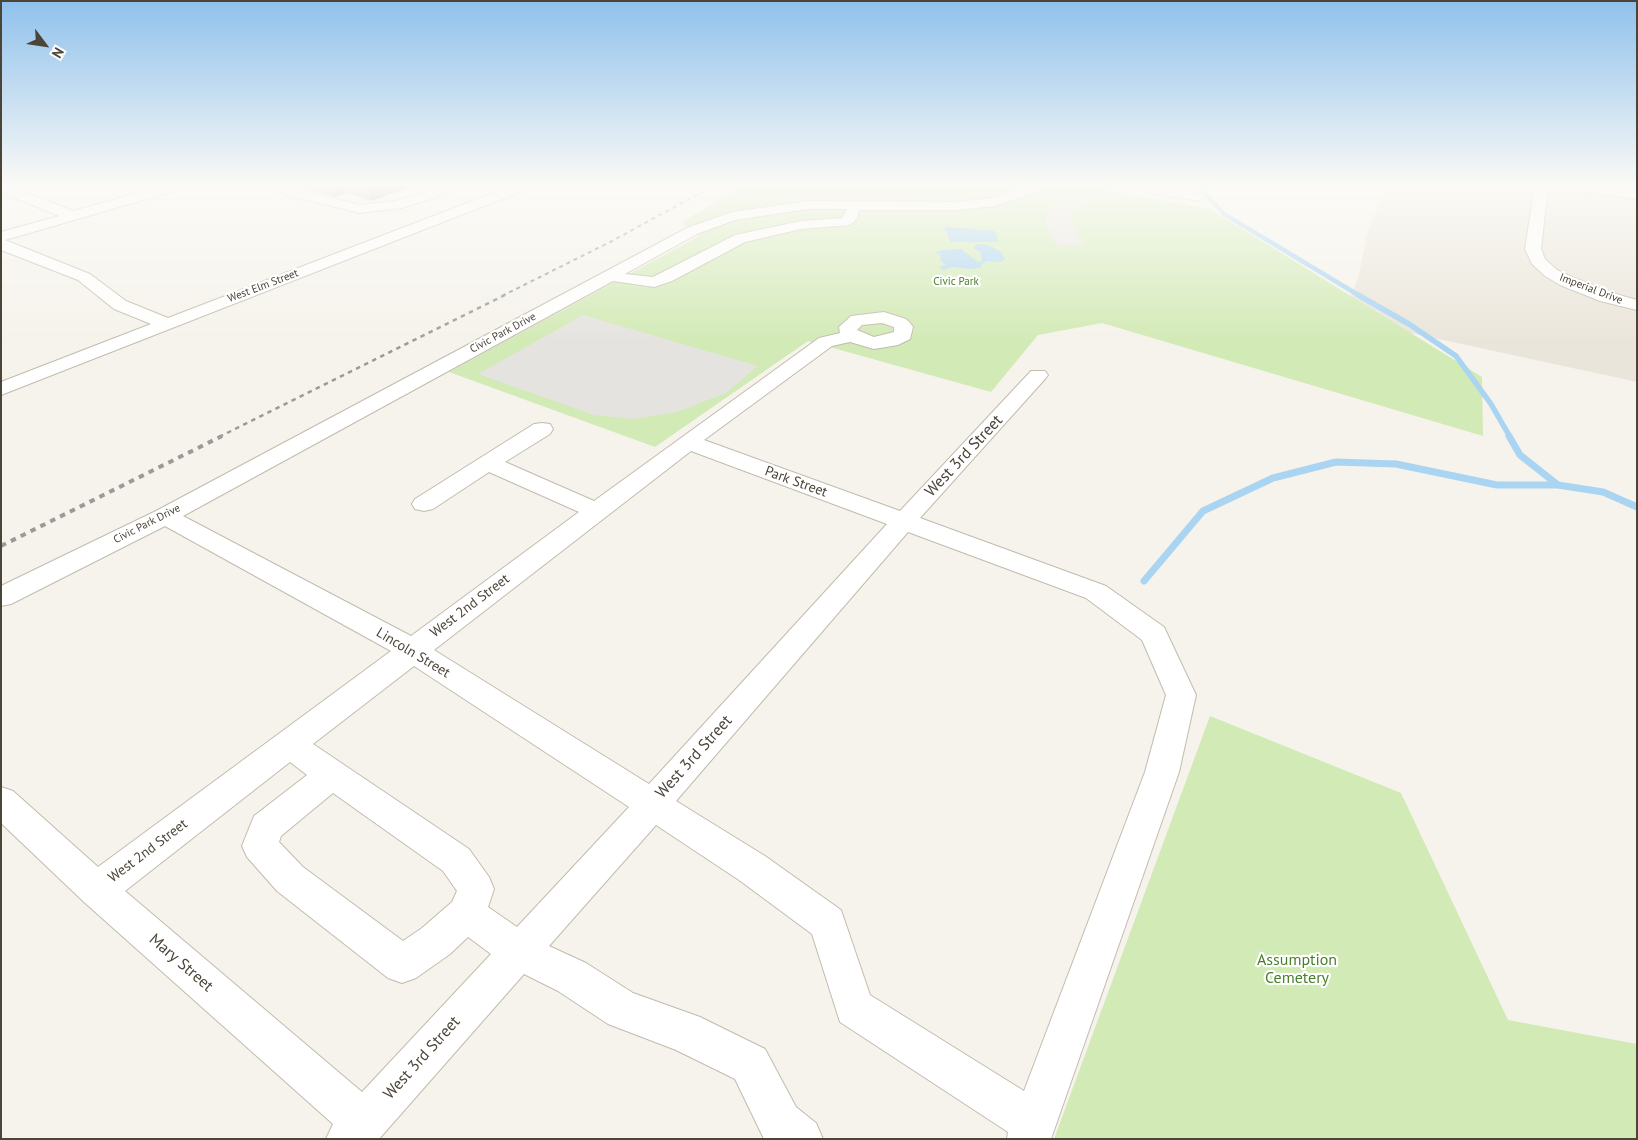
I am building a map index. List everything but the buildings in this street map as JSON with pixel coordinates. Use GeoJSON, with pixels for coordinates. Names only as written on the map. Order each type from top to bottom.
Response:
{"type":"FeatureCollection","features":[{"type":"Feature","properties":{"kind":"street","name":"West Elm Street"},"geometry":{"type":"LineString","coordinates":[[1,389],[388,238]]}},
{"type":"Feature","properties":{"kind":"street","name":"Civic Park Drive"},"geometry":{"type":"LineString","coordinates":[[1,597],[165,516],[679,238]]}},
{"type":"Feature","properties":{"kind":"street"},"geometry":{"type":"LineString","coordinates":[[610,275],[631,280],[654,282],[666,278],[740,238]]}},
{"type":"Feature","properties":{"kind":"street","name":"Imperial Drive"},"geometry":{"type":"LineString","coordinates":[[1534,238],[1533,249],[1538,261],[1551,273],[1566,282],[1606,297],[1637,305]]}},
{"type":"Feature","properties":{"kind":"street"},"geometry":{"type":"LineString","coordinates":[[1,244],[84,277],[120,304],[167,324]]}},
{"type":"Feature","properties":{"kind":"street","name":"West 2nd Street"},"geometry":{"type":"LineString","coordinates":[[97,890],[688,442],[826,342],[852,336]]}},
{"type":"Feature","properties":{"kind":"street","name":"West 3rd Street"},"geometry":{"type":"LineString","coordinates":[[356,1130],[652,805],[903,522],[1038,375]]}},
{"type":"Feature","properties":{"kind":"street"},"geometry":{"type":"LineString","coordinates":[[424,504],[542,429]]}},
{"type":"Feature","properties":{"kind":"street","name":"Park Street"},"geometry":{"type":"LineString","coordinates":[[688,442],[1096,592],[1154,634],[1181,695],[1162,772],[1031,1131]]}},
{"type":"Feature","properties":{"kind":"street"},"geometry":{"type":"LineString","coordinates":[[488,463],[596,511]]}},
{"type":"Feature","properties":{"kind":"street","name":"Lincoln Street"},"geometry":{"type":"LineString","coordinates":[[165,516],[412,650],[752,868],[828,923],[854,1008],[1031,1131]]}},
{"type":"Feature","properties":{"kind":"street"},"geometry":{"type":"LineString","coordinates":[[288,744],[456,860],[476,889],[466,914],[436,941],[402,964],[290,879],[260,846],[266,827],[310,790],[333,776]]}},
{"type":"Feature","properties":{"kind":"street","name":"Mary Street"},"geometry":{"type":"LineString","coordinates":[[1,801],[356,1130]]}},
{"type":"Feature","properties":{"kind":"street"},"geometry":{"type":"LineString","coordinates":[[466,914],[519,951],[572,977],[622,1010],[685,1032],[750,1064],[780,1124],[800,1139]]}},
{"type":"Feature","properties":{"kind":"shaded area"},"geometry":{"type":"Polygon","coordinates":[[[1053,238],[1080,238],[1084,245],[1057,246],[1053,238]]]}},
{"type":"Feature","properties":{"kind":"shaded area"},"geometry":{"type":"Polygon","coordinates":[[[1366,238],[1637,238],[1637,382],[1342,318],[1359,275],[1366,238]]]}},
{"type":"Feature","properties":{"kind":"shaded area"},"geometry":{"type":"Polygon","coordinates":[[[583,315],[758,366],[726,393],[677,412],[633,419],[594,415],[478,374],[583,315]]]}},
{"type":"Feature","properties":{"kind":"green space","name":"Civic Park"},"geometry":{"type":"Polygon","coordinates":[[[695,238],[1257,238],[1482,377],[1483,436],[1102,323],[1038,335],[991,392],[808,341],[655,447],[449,372],[695,238]]]}},
{"type":"Feature","properties":{"kind":"green space","name":"Assumption Cemetery"},"geometry":{"type":"Polygon","coordinates":[[[1210,716],[1401,793],[1508,1020],[1637,1044],[1637,1139],[1054,1139],[1210,716]]]}},
{"type":"Feature","properties":{"kind":"water"},"geometry":{"type":"Polygon","coordinates":[[[949,238],[998,238],[999,242],[950,242],[949,238]]]}},
{"type":"Feature","properties":{"kind":"water"},"geometry":{"type":"Polygon","coordinates":[[[978,244],[988,245],[1001,252],[1005,259],[1001,262],[987,261],[981,265],[982,267],[971,269],[952,267],[943,270],[939,267],[946,265],[940,260],[941,255],[935,252],[944,250],[961,249],[978,262],[982,261],[980,252],[973,248],[978,244]]]}},
{"type":"Feature","properties":{"kind":"waterway"},"geometry":{"type":"LineString","coordinates":[[1264,238],[1360,296]]}},
{"type":"Feature","properties":{"kind":"waterway"},"geometry":{"type":"LineString","coordinates":[[1358,295],[1409,324],[1456,356],[1491,404],[1510,437]]}},
{"type":"Feature","properties":{"kind":"waterway"},"geometry":{"type":"LineString","coordinates":[[1509,436],[1520,455],[1558,485]]}},
{"type":"Feature","properties":{"kind":"waterway"},"geometry":{"type":"LineString","coordinates":[[1144,581],[1203,511],[1273,478],[1336,462],[1396,464],[1497,485],[1558,485]]}},
{"type":"Feature","properties":{"kind":"waterway"},"geometry":{"type":"LineString","coordinates":[[1558,485],[1603,492],[1637,507]]}},
{"type":"Feature","properties":{"kind":"railway"},"geometry":{"type":"LineString","coordinates":[[502,296],[617,238]]}},
{"type":"Feature","properties":{"kind":"railway"},"geometry":{"type":"LineString","coordinates":[[219,437],[505,295]]}},
{"type":"Feature","properties":{"kind":"railway"},"geometry":{"type":"LineString","coordinates":[[1,546],[222,436]]}}]}
